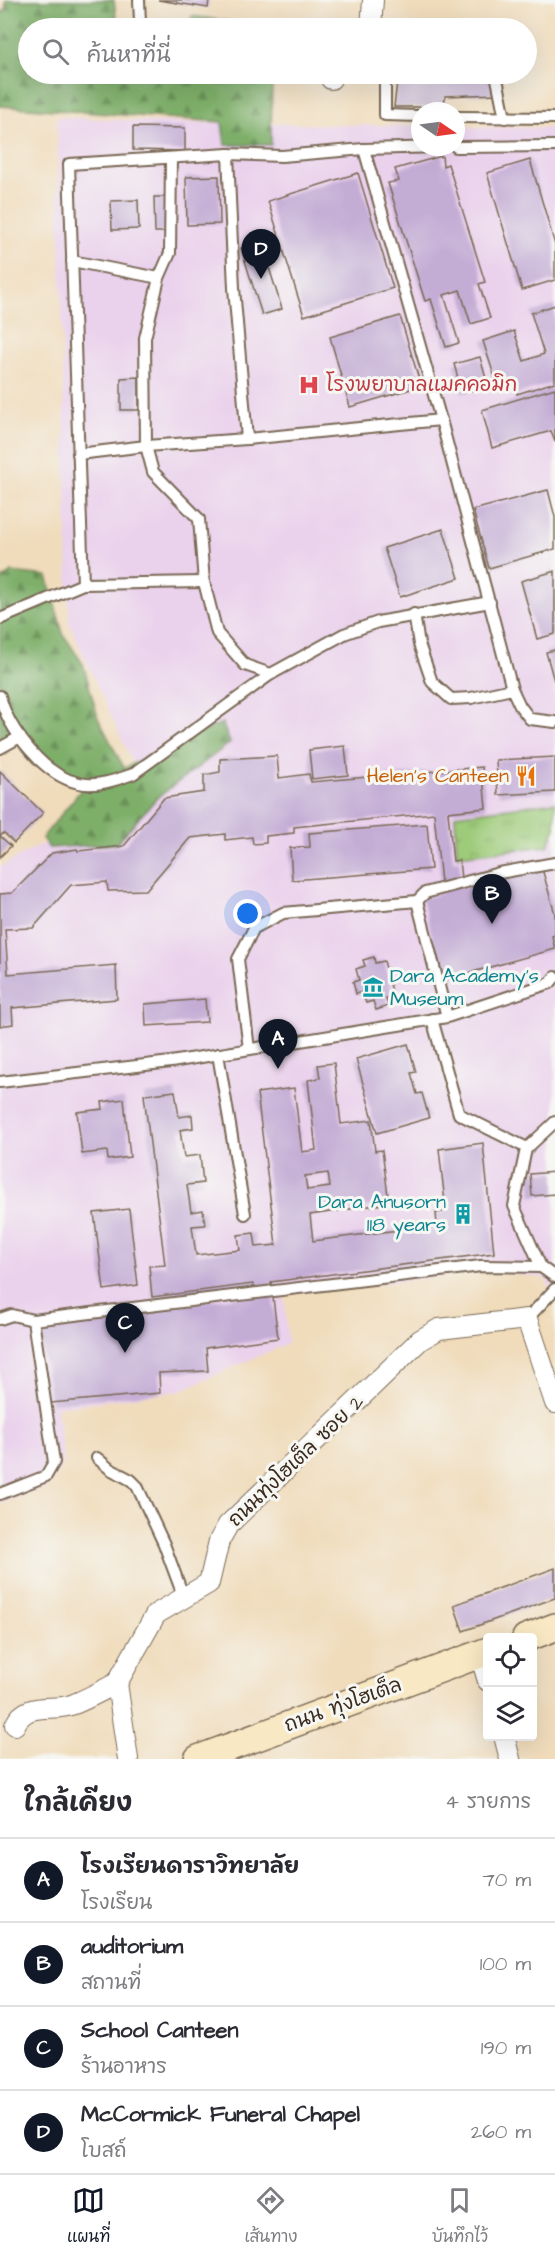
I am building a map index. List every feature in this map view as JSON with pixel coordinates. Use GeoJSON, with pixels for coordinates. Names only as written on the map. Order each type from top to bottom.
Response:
{"type":"FeatureCollection","features":[{"type":"Feature","properties":{"kind":"street"},"geometry":{"type":"LineString","coordinates":[[371,18],[373,0]]}},
{"type":"Feature","properties":{"kind":"street"},"geometry":{"type":"LineString","coordinates":[[526,1319],[555,1403]]}},
{"type":"Feature","properties":{"kind":"street","name":"ถนนทุ่งโฮเต็ล ซอย 2"},"geometry":{"type":"LineString","coordinates":[[117,1683],[156,1614],[209,1584],[219,1541],[228,1525],[420,1340],[439,1329],[526,1319]]}},
{"type":"Feature","properties":{"kind":"street"},"geometry":{"type":"LineString","coordinates":[[537,1634],[555,1627]]}},
{"type":"Feature","properties":{"kind":"street","name":"ถนน ทุ่งโฮเต็ล"},"geometry":{"type":"LineString","coordinates":[[202,1758],[483,1653]]}},
{"type":"Feature","properties":{"kind":"street"},"geometry":{"type":"LineString","coordinates":[[15,1725],[17,1720],[29,1710],[38,1707],[74,1705],[117,1683],[128,1759]]}},
{"type":"Feature","properties":{"kind":"street"},"geometry":{"type":"LineString","coordinates":[[505,1741],[510,1759]]}},
{"type":"Feature","properties":{"kind":"lane"},"geometry":{"type":"LineString","coordinates":[[139,0],[140,18]]}},
{"type":"Feature","properties":{"kind":"lane"},"geometry":{"type":"LineString","coordinates":[[385,84],[385,115],[411,116]]}},
{"type":"Feature","properties":{"kind":"lane"},"geometry":{"type":"LineString","coordinates":[[498,84],[505,118]]}},
{"type":"Feature","properties":{"kind":"lane"},"geometry":{"type":"LineString","coordinates":[[465,117],[555,118]]}},
{"type":"Feature","properties":{"kind":"lane"},"geometry":{"type":"LineString","coordinates":[[465,147],[555,146]]}},
{"type":"Feature","properties":{"kind":"lane"},"geometry":{"type":"LineString","coordinates":[[83,584],[69,164],[228,154],[282,156],[411,148]]}},
{"type":"Feature","properties":{"kind":"lane"},"geometry":{"type":"LineString","coordinates":[[364,149],[441,420],[512,689],[520,706],[530,719],[555,722]]}},
{"type":"Feature","properties":{"kind":"lane"},"geometry":{"type":"LineString","coordinates":[[228,154],[234,288],[247,439]]}},
{"type":"Feature","properties":{"kind":"lane"},"geometry":{"type":"LineString","coordinates":[[171,158],[170,252],[159,278],[145,338],[146,446],[153,472],[199,519],[204,582],[217,633],[245,665],[271,674]]}},
{"type":"Feature","properties":{"kind":"lane"},"geometry":{"type":"LineString","coordinates":[[72,261],[159,278]]}},
{"type":"Feature","properties":{"kind":"lane"},"geometry":{"type":"LineString","coordinates":[[78,454],[441,420]]}},
{"type":"Feature","properties":{"kind":"lane"},"geometry":{"type":"LineString","coordinates":[[1,622],[83,584],[204,582]]}},
{"type":"Feature","properties":{"kind":"lane"},"geometry":{"type":"LineString","coordinates":[[0,696],[4,711],[20,737],[31,751],[57,774],[79,783],[107,783],[133,774],[271,674],[344,634],[378,622],[414,614],[490,602]]}},
{"type":"Feature","properties":{"kind":"lane"},"geometry":{"type":"LineString","coordinates":[[414,614],[419,644],[432,682],[451,699],[471,698],[512,689]]}},
{"type":"Feature","properties":{"kind":"lane"},"geometry":{"type":"LineString","coordinates":[[0,748],[20,737]]}},
{"type":"Feature","properties":{"kind":"lane"},"geometry":{"type":"LineString","coordinates":[[249,1049],[238,959],[254,928],[283,913],[417,902],[425,893],[499,873],[555,863]]}},
{"type":"Feature","properties":{"kind":"lane"},"geometry":{"type":"LineString","coordinates":[[417,902],[447,1017]]}},
{"type":"Feature","properties":{"kind":"lane"},"geometry":{"type":"LineString","coordinates":[[0,1082],[171,1062],[447,1017],[553,983]]}},
{"type":"Feature","properties":{"kind":"lane"},"geometry":{"type":"LineString","coordinates":[[432,1019],[459,1113],[527,1148]]}},
{"type":"Feature","properties":{"kind":"lane"},"geometry":{"type":"LineString","coordinates":[[218,1054],[245,1214]]}},
{"type":"Feature","properties":{"kind":"lane"},"geometry":{"type":"LineString","coordinates":[[555,1122],[527,1148],[514,1206],[541,1267],[555,1277]]}},
{"type":"Feature","properties":{"kind":"lane"},"geometry":{"type":"LineString","coordinates":[[0,1319],[12,1315],[33,1320],[481,1266],[541,1267]]}},
{"type":"Feature","properties":{"kind":"lane"},"geometry":{"type":"LineString","coordinates":[[526,1319],[555,1289]]}},
{"type":"Feature","properties":{"kind":"lane"},"geometry":{"type":"LineString","coordinates":[[0,1494],[46,1476],[54,1462],[33,1320]]}},
{"type":"Feature","properties":{"kind":"lane"},"geometry":{"type":"LineString","coordinates":[[97,1458],[137,1486],[164,1544],[184,1598]]}},
{"type":"Feature","properties":{"kind":"shaded area"},"geometry":{"type":"Polygon","coordinates":[[[57,117],[162,122],[411,126],[411,156],[465,156],[465,127],[555,128],[555,1301],[545,1278],[489,1271],[284,1294],[288,1343],[179,1391],[57,1407],[63,1463],[49,1486],[0,1503],[0,867],[149,786],[134,766],[69,623],[57,117]]]}},
{"type":"Feature","properties":{"kind":"green space"},"geometry":{"type":"Polygon","coordinates":[[[6,0],[114,0],[116,18],[18,18],[18,84],[272,84],[271,145],[225,145],[222,122],[0,106],[0,11],[5,12],[6,0]]]}},
{"type":"Feature","properties":{"kind":"green space"},"geometry":{"type":"Polygon","coordinates":[[[11,572],[47,576],[63,634],[83,664],[98,718],[124,768],[222,723],[230,743],[157,798],[116,844],[49,848],[42,838],[81,790],[13,735],[0,747],[0,581],[11,572]]]}},
{"type":"Feature","properties":{"kind":"green space"},"geometry":{"type":"Polygon","coordinates":[[[555,802],[555,829],[548,846],[457,856],[455,815],[555,802]]]}},
{"type":"Feature","properties":{"kind":"building"},"geometry":{"type":"Polygon","coordinates":[[[158,0],[209,0],[208,8],[158,0]]]}},
{"type":"Feature","properties":{"kind":"building"},"geometry":{"type":"Polygon","coordinates":[[[397,84],[496,84],[498,94],[445,96],[444,102],[411,102],[411,107],[394,107],[397,84]]]}},
{"type":"Feature","properties":{"kind":"building"},"geometry":{"type":"Polygon","coordinates":[[[133,127],[185,128],[185,151],[133,150],[133,127]]]}},
{"type":"Feature","properties":{"kind":"building"},"geometry":{"type":"Polygon","coordinates":[[[442,156],[443,166],[448,164],[485,282],[479,284],[490,318],[471,324],[460,290],[444,295],[459,343],[446,347],[431,299],[425,301],[388,183],[399,181],[395,169],[442,156]]]}},
{"type":"Feature","properties":{"kind":"building"},"geometry":{"type":"Polygon","coordinates":[[[530,160],[555,245],[555,280],[522,290],[487,173],[530,160]]]}},
{"type":"Feature","properties":{"kind":"building"},"geometry":{"type":"Polygon","coordinates":[[[358,173],[393,288],[304,316],[268,201],[358,173]]]}},
{"type":"Feature","properties":{"kind":"building"},"geometry":{"type":"Polygon","coordinates":[[[219,176],[220,224],[187,225],[186,177],[219,176]]]}},
{"type":"Feature","properties":{"kind":"building"},"geometry":{"type":"Polygon","coordinates":[[[154,197],[166,197],[167,232],[155,232],[154,197]]]}},
{"type":"Feature","properties":{"kind":"building"},"geometry":{"type":"Polygon","coordinates":[[[138,200],[139,229],[112,230],[111,201],[138,200]]]}},
{"type":"Feature","properties":{"kind":"building"},"geometry":{"type":"Polygon","coordinates":[[[261,242],[282,309],[262,315],[241,248],[261,242]]]}},
{"type":"Feature","properties":{"kind":"building"},"geometry":{"type":"Polygon","coordinates":[[[555,305],[555,382],[517,394],[515,386],[499,391],[483,341],[514,331],[524,361],[544,354],[531,313],[555,305]]]}},
{"type":"Feature","properties":{"kind":"building"},"geometry":{"type":"Polygon","coordinates":[[[400,316],[421,386],[350,407],[330,337],[400,316]]]}},
{"type":"Feature","properties":{"kind":"building"},"geometry":{"type":"Polygon","coordinates":[[[480,357],[488,386],[462,393],[454,364],[480,357]]]}},
{"type":"Feature","properties":{"kind":"building"},"geometry":{"type":"Polygon","coordinates":[[[139,377],[139,410],[121,410],[121,378],[139,377]]]}},
{"type":"Feature","properties":{"kind":"building"},"geometry":{"type":"Polygon","coordinates":[[[555,388],[555,442],[551,431],[492,448],[482,410],[555,388]]]}},
{"type":"Feature","properties":{"kind":"building"},"geometry":{"type":"Polygon","coordinates":[[[548,490],[555,517],[555,549],[489,568],[473,510],[548,490]]]}},
{"type":"Feature","properties":{"kind":"building"},"geometry":{"type":"Polygon","coordinates":[[[443,529],[459,578],[400,597],[384,548],[443,529]]]}},
{"type":"Feature","properties":{"kind":"building"},"geometry":{"type":"Polygon","coordinates":[[[555,571],[555,634],[537,639],[521,581],[555,571]]]}},
{"type":"Feature","properties":{"kind":"building"},"geometry":{"type":"Polygon","coordinates":[[[555,650],[555,681],[554,681],[546,652],[555,650]]]}},
{"type":"Feature","properties":{"kind":"building"},"geometry":{"type":"Polygon","coordinates":[[[345,746],[348,775],[312,779],[309,750],[345,746]]]}},
{"type":"Feature","properties":{"kind":"building"},"geometry":{"type":"Polygon","coordinates":[[[277,756],[279,778],[309,774],[311,782],[482,767],[486,808],[448,812],[453,861],[459,860],[462,888],[541,865],[555,914],[555,935],[552,936],[555,949],[444,980],[422,899],[442,893],[434,813],[294,827],[294,833],[266,836],[266,843],[253,844],[252,837],[225,840],[225,834],[190,838],[146,890],[108,891],[107,882],[71,885],[33,928],[5,929],[8,974],[116,965],[117,999],[12,1008],[13,1024],[0,1026],[0,894],[12,893],[52,853],[124,846],[164,798],[204,792],[204,775],[220,772],[220,759],[277,756]]]}},
{"type":"Feature","properties":{"kind":"building","name":"Helen's Canteen"},"geometry":{"type":"Polygon","coordinates":[[[555,757],[555,792],[498,795],[496,760],[555,757]]]}},
{"type":"Feature","properties":{"kind":"building"},"geometry":{"type":"Polygon","coordinates":[[[0,771],[43,813],[14,843],[4,833],[0,836],[0,771]]]}},
{"type":"Feature","properties":{"kind":"building"},"geometry":{"type":"Polygon","coordinates":[[[427,824],[431,869],[292,880],[290,848],[310,847],[309,833],[427,824]]]}},
{"type":"Feature","properties":{"kind":"building"},"geometry":{"type":"Polygon","coordinates":[[[0,836],[11,846],[0,857],[0,836]]]}},
{"type":"Feature","properties":{"kind":"building","name":"Dara Academy's Museum"},"geometry":{"type":"Polygon","coordinates":[[[374,957],[375,963],[384,961],[393,995],[386,998],[388,1006],[376,1010],[373,1001],[366,1003],[362,992],[356,994],[353,982],[359,980],[356,969],[365,966],[363,960],[374,957]]]}},
{"type":"Feature","properties":{"kind":"building"},"geometry":{"type":"Polygon","coordinates":[[[205,999],[207,1022],[146,1026],[145,1004],[205,999]]]}},
{"type":"Feature","properties":{"kind":"building"},"geometry":{"type":"Polygon","coordinates":[[[408,1044],[416,1072],[411,1073],[417,1094],[422,1093],[429,1118],[377,1133],[356,1059],[408,1044]]]}},
{"type":"Feature","properties":{"kind":"building"},"geometry":{"type":"Polygon","coordinates":[[[334,1063],[341,1124],[371,1120],[375,1151],[382,1150],[389,1203],[310,1215],[313,1241],[437,1225],[436,1213],[446,1211],[439,1149],[483,1143],[494,1253],[271,1282],[278,1338],[206,1348],[208,1371],[159,1373],[160,1393],[51,1403],[39,1323],[254,1295],[253,1284],[152,1297],[149,1266],[165,1265],[144,1095],[175,1091],[179,1117],[192,1115],[193,1128],[180,1130],[184,1157],[200,1155],[203,1183],[187,1185],[191,1212],[203,1210],[205,1225],[192,1226],[196,1255],[240,1250],[238,1235],[254,1233],[256,1247],[276,1245],[257,1093],[294,1088],[302,1152],[316,1150],[308,1080],[320,1078],[318,1065],[334,1063]],[[328,1173],[305,1176],[307,1190],[330,1187],[328,1173]]]}},
{"type":"Feature","properties":{"kind":"building"},"geometry":{"type":"Polygon","coordinates":[[[124,1099],[130,1157],[108,1160],[107,1151],[82,1154],[77,1112],[103,1109],[102,1102],[124,1099]]]}},
{"type":"Feature","properties":{"kind":"building"},"geometry":{"type":"Polygon","coordinates":[[[555,1172],[555,1194],[532,1196],[530,1174],[555,1172]]]}},
{"type":"Feature","properties":{"kind":"building"},"geometry":{"type":"Polygon","coordinates":[[[129,1209],[138,1285],[104,1290],[94,1213],[129,1209]]]}},
{"type":"Feature","properties":{"kind":"building"},"geometry":{"type":"Polygon","coordinates":[[[555,1568],[555,1598],[463,1631],[454,1605],[555,1568]]]}},
{"type":"Feature","properties":{"kind":"place","name":"McCormick Funeral Chapel"},"geometry":{"type":"Point","coordinates":[261,279]}},
{"type":"Feature","properties":{"kind":"place","name":"โรงพยาบาลแมคคอมิก"},"geometry":{"type":"Point","coordinates":[309,385]}},
{"type":"Feature","properties":{"kind":"place","name":"Helen's Canteen"},"geometry":{"type":"Point","coordinates":[526,776]}},
{"type":"Feature","properties":{"kind":"place","name":"auditorium"},"geometry":{"type":"Point","coordinates":[492,924]}},
{"type":"Feature","properties":{"kind":"place","name":"Dara Academy's Museum"},"geometry":{"type":"Point","coordinates":[373,987]}},
{"type":"Feature","properties":{"kind":"place","name":"โรงเรียนดาราวิทยาลัย"},"geometry":{"type":"Point","coordinates":[278,1069]}},
{"type":"Feature","properties":{"kind":"place","name":"Dara Anusorn 118 years"},"geometry":{"type":"Point","coordinates":[463,1214]}},
{"type":"Feature","properties":{"kind":"place","name":"School Canteen"},"geometry":{"type":"Point","coordinates":[125,1353]}}]}
